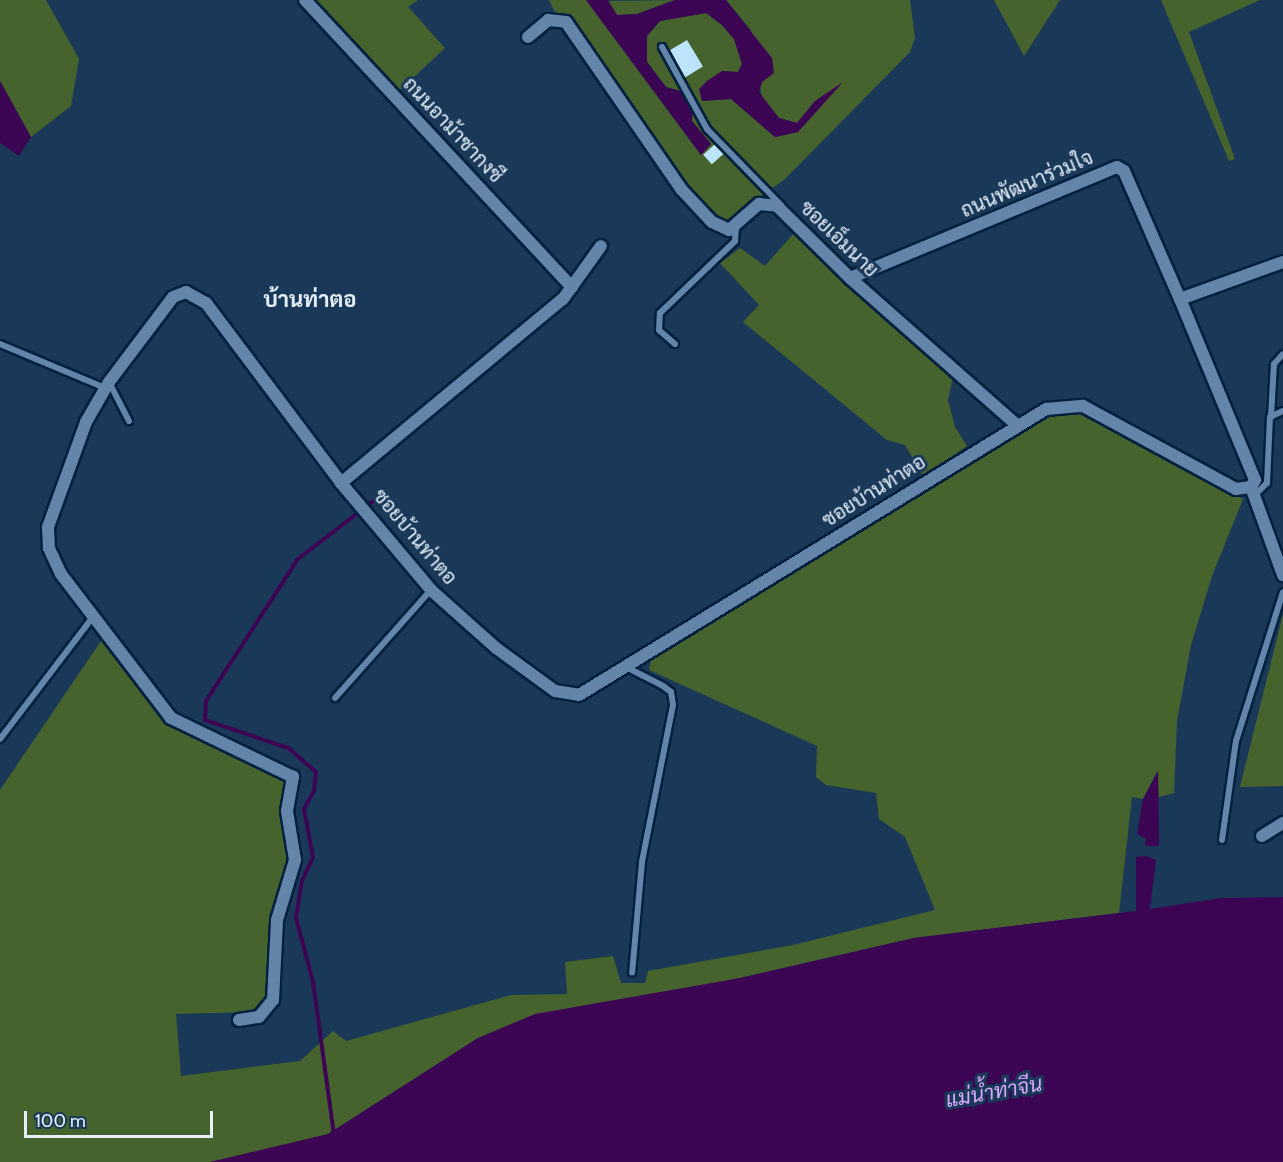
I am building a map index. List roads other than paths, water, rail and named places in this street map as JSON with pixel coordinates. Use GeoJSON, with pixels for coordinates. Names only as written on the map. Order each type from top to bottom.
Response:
{"type":"FeatureCollection","features":[{"type":"Feature","properties":{"kind":"street","name":"ถนนอาม้าซากงซี"},"geometry":{"type":"LineString","coordinates":[[305,0],[572,287]]}},
{"type":"Feature","properties":{"kind":"street"},"geometry":{"type":"LineString","coordinates":[[528,37],[548,20],[566,22],[692,201],[712,222],[729,230],[736,228]]}},
{"type":"Feature","properties":{"kind":"street","name":"ถนนพัฒนาร่วมใจ"},"geometry":{"type":"LineString","coordinates":[[852,277],[1117,167],[1124,171],[1180,299]]}},
{"type":"Feature","properties":{"kind":"street","name":"ซอยเอ็มนาย"},"geometry":{"type":"LineString","coordinates":[[736,228],[759,204],[777,206],[852,277],[1017,425]]}},
{"type":"Feature","properties":{"kind":"street"},"geometry":{"type":"LineString","coordinates":[[341,483],[572,287],[601,246]]}},
{"type":"Feature","properties":{"kind":"street"},"geometry":{"type":"LineString","coordinates":[[1283,262],[1180,299],[1255,480],[1253,491],[1283,575]]}},
{"type":"Feature","properties":{"kind":"street","name":"ซอยบ้านท่าตอ"},"geometry":{"type":"LineString","coordinates":[[239,1020],[259,1017],[273,1000],[277,920],[295,861],[287,811],[293,777],[171,718],[61,574],[50,548],[48,527],[86,422],[107,385],[173,297],[186,292],[198,296],[341,483],[362,503],[430,590],[496,648],[565,695],[579,695],[628,668],[1046,409],[1083,406],[1236,489],[1253,491]]}},
{"type":"Feature","properties":{"kind":"street"},"geometry":{"type":"LineString","coordinates":[[1262,836],[1283,823]]}},
{"type":"Feature","properties":{"kind":"lane"},"geometry":{"type":"LineString","coordinates":[[662,47],[706,129],[852,277]]}},
{"type":"Feature","properties":{"kind":"lane"},"geometry":{"type":"LineString","coordinates":[[675,344],[659,330],[660,313],[735,241],[736,228]]}},
{"type":"Feature","properties":{"kind":"lane"},"geometry":{"type":"LineString","coordinates":[[0,344],[107,385],[129,422]]}},
{"type":"Feature","properties":{"kind":"lane"},"geometry":{"type":"LineString","coordinates":[[1253,491],[1267,483],[1274,364],[1283,354]]}},
{"type":"Feature","properties":{"kind":"lane"},"geometry":{"type":"LineString","coordinates":[[1270,417],[1283,411]]}},
{"type":"Feature","properties":{"kind":"lane"},"geometry":{"type":"LineString","coordinates":[[335,698],[430,590]]}},
{"type":"Feature","properties":{"kind":"lane"},"geometry":{"type":"LineString","coordinates":[[1222,840],[1236,741],[1283,592]]}},
{"type":"Feature","properties":{"kind":"lane"},"geometry":{"type":"LineString","coordinates":[[0,739],[93,617]]}},
{"type":"Feature","properties":{"kind":"lane"},"geometry":{"type":"LineString","coordinates":[[628,668],[663,686],[671,693],[673,705],[642,862],[632,974]]}},
{"type":"Feature","properties":{"kind":"water"},"geometry":{"type":"Polygon","coordinates":[[[586,0],[608,0],[617,15],[637,14],[675,0],[726,0],[772,58],[774,73],[762,82],[759,92],[779,118],[797,123],[815,101],[843,82],[798,132],[775,137],[731,99],[702,101],[699,89],[707,81],[722,71],[738,72],[742,64],[734,39],[722,25],[706,13],[660,21],[647,36],[647,62],[666,87],[680,91],[693,108],[692,121],[711,144],[701,155],[586,0]]]}},
{"type":"Feature","properties":{"kind":"water"},"geometry":{"type":"Polygon","coordinates":[[[0,81],[31,137],[19,156],[0,143],[0,81]]]}},
{"type":"Feature","properties":{"kind":"water"},"geometry":{"type":"Polygon","coordinates":[[[1158,771],[1159,846],[1145,846],[1146,839],[1137,834],[1143,799],[1158,771]]]}},
{"type":"Feature","properties":{"kind":"water","name":"แม่น้ำท่าจีน"},"geometry":{"type":"Polygon","coordinates":[[[1146,856],[1156,860],[1150,909],[1221,898],[1283,897],[1283,1162],[210,1162],[328,1134],[478,1038],[535,1014],[740,978],[914,938],[1136,911],[1136,857],[1146,856]]]}},
{"type":"Feature","properties":{"kind":"waterway"},"geometry":{"type":"LineString","coordinates":[[334,1135],[313,982],[296,918],[302,881],[313,857],[304,809],[314,791],[316,772],[288,748],[205,720],[206,701],[298,559],[376,499]]}},
{"type":"Feature","properties":{"kind":"district","name":"บ้านท่าตอ"},"geometry":{"type":"Point","coordinates":[310,300]}}]}
